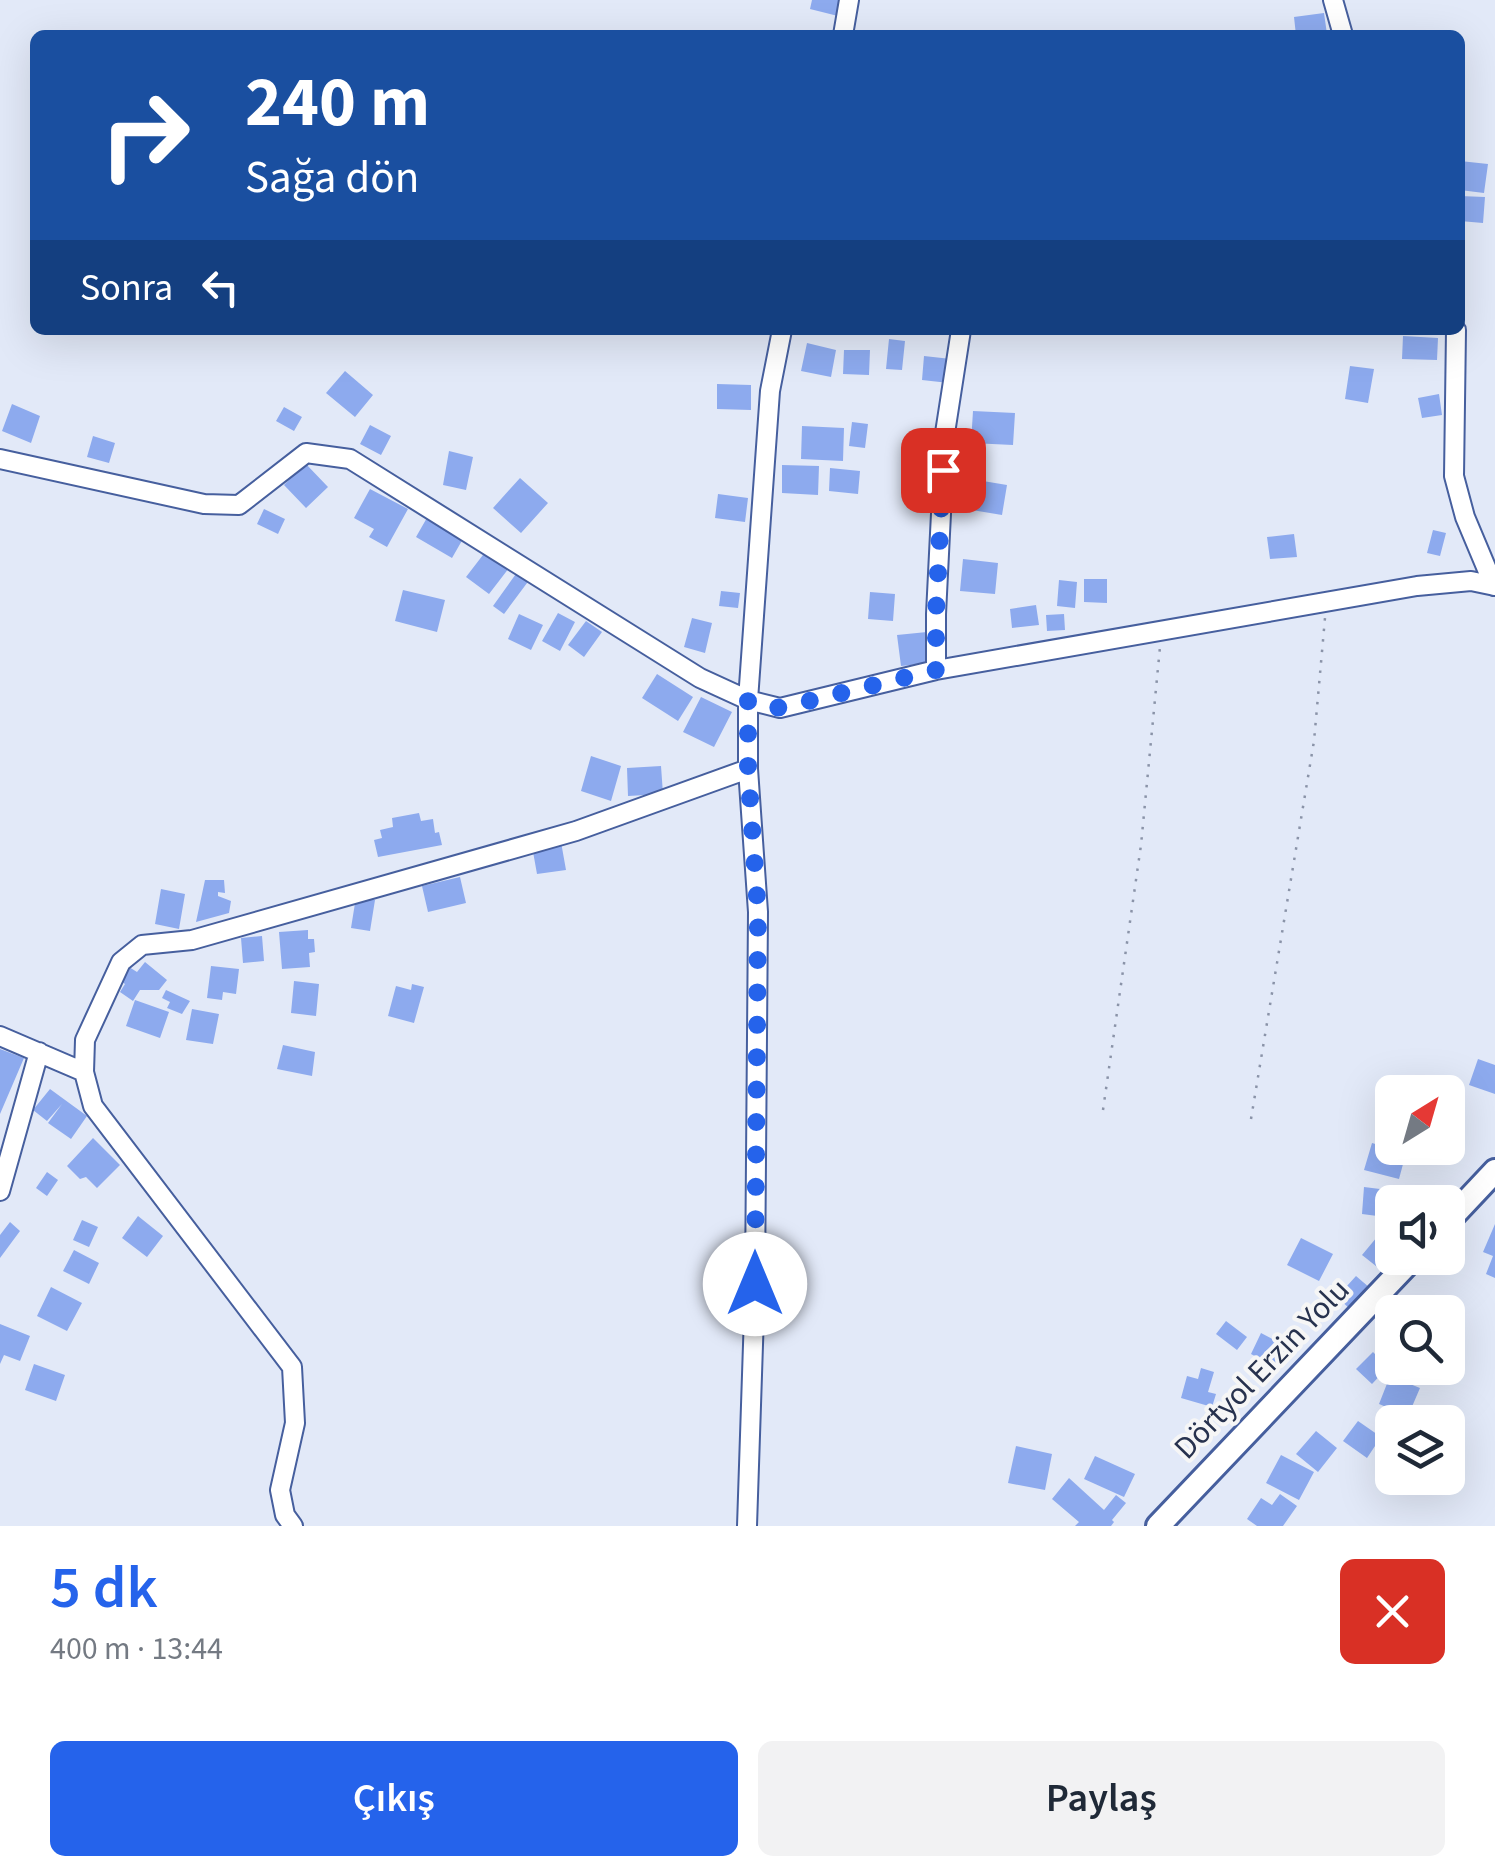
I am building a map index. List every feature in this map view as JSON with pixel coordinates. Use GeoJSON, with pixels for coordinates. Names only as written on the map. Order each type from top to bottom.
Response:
{"type":"FeatureCollection","features":[{"type":"Feature","properties":{"kind":"main road"},"geometry":{"type":"LineString","coordinates":[[1465,1203],[1495,1171]]}},
{"type":"Feature","properties":{"kind":"main road","name":"Dörtyol Erzin Yolu"},"geometry":{"type":"LineString","coordinates":[[1158,1526],[1397,1275]]}},
{"type":"Feature","properties":{"kind":"street"},"geometry":{"type":"LineString","coordinates":[[844,30],[849,0]]}},
{"type":"Feature","properties":{"kind":"street"},"geometry":{"type":"LineString","coordinates":[[1334,0],[1342,30]]}},
{"type":"Feature","properties":{"kind":"street"},"geometry":{"type":"LineString","coordinates":[[747,1526],[755,1284],[758,930],[748,700],[770,391],[781,335]]}},
{"type":"Feature","properties":{"kind":"street"},"geometry":{"type":"LineString","coordinates":[[936,670],[945,433],[960,335]]}},
{"type":"Feature","properties":{"kind":"street"},"geometry":{"type":"LineString","coordinates":[[1456,335],[1454,476],[1465,517],[1495,586]]}},
{"type":"Feature","properties":{"kind":"street"},"geometry":{"type":"LineString","coordinates":[[0,458],[204,504],[239,505],[306,453],[350,458],[700,678],[748,700],[780,708],[936,670],[1416,586],[1471,580],[1495,586]]}},
{"type":"Feature","properties":{"kind":"street"},"geometry":{"type":"LineString","coordinates":[[292,1526],[285,1515],[280,1490],[296,1423],[292,1367],[93,1106],[84,1072],[85,1040],[121,962],[142,944],[192,940],[576,831],[748,769]]}},
{"type":"Feature","properties":{"kind":"street"},"geometry":{"type":"LineString","coordinates":[[0,1036],[84,1072]]}},
{"type":"Feature","properties":{"kind":"street"},"geometry":{"type":"LineString","coordinates":[[0,1191],[40,1052]]}},
{"type":"Feature","properties":{"kind":"path"},"geometry":{"type":"LineString","coordinates":[[1251,1119],[1314,742],[1326,602]]}},
{"type":"Feature","properties":{"kind":"path"},"geometry":{"type":"LineString","coordinates":[[1103,1110],[1140,845],[1162,631]]}},
{"type":"Feature","properties":{"kind":"building"},"geometry":{"type":"Polygon","coordinates":[[[812,0],[842,0],[838,16],[810,9],[812,0]]]}},
{"type":"Feature","properties":{"kind":"building"},"geometry":{"type":"Polygon","coordinates":[[[1324,13],[1326,30],[1295,30],[1294,17],[1324,13]]]}},
{"type":"Feature","properties":{"kind":"building"},"geometry":{"type":"Polygon","coordinates":[[[1465,162],[1488,164],[1484,193],[1465,191],[1465,162]]]}},
{"type":"Feature","properties":{"kind":"building"},"geometry":{"type":"Polygon","coordinates":[[[1465,196],[1485,197],[1483,223],[1465,221],[1465,196]]]}},
{"type":"Feature","properties":{"kind":"building"},"geometry":{"type":"Polygon","coordinates":[[[1403,336],[1438,338],[1437,360],[1402,359],[1403,336]]]}},
{"type":"Feature","properties":{"kind":"building"},"geometry":{"type":"Polygon","coordinates":[[[889,339],[905,341],[902,370],[886,369],[889,339]]]}},
{"type":"Feature","properties":{"kind":"building"},"geometry":{"type":"Polygon","coordinates":[[[807,343],[836,350],[831,377],[801,371],[807,343]]]}},
{"type":"Feature","properties":{"kind":"building"},"geometry":{"type":"Polygon","coordinates":[[[844,350],[870,350],[869,375],[843,374],[844,350]]]}},
{"type":"Feature","properties":{"kind":"building"},"geometry":{"type":"Polygon","coordinates":[[[924,356],[951,359],[949,383],[922,380],[924,356]]]}},
{"type":"Feature","properties":{"kind":"building"},"geometry":{"type":"Polygon","coordinates":[[[1350,366],[1374,369],[1368,403],[1345,399],[1350,366]]]}},
{"type":"Feature","properties":{"kind":"building"},"geometry":{"type":"Polygon","coordinates":[[[345,371],[373,395],[355,417],[326,393],[345,371]]]}},
{"type":"Feature","properties":{"kind":"building"},"geometry":{"type":"Polygon","coordinates":[[[717,384],[751,385],[751,410],[717,409],[717,384]]]}},
{"type":"Feature","properties":{"kind":"building"},"geometry":{"type":"Polygon","coordinates":[[[1439,394],[1442,415],[1422,418],[1418,398],[1439,394]]]}},
{"type":"Feature","properties":{"kind":"building"},"geometry":{"type":"Polygon","coordinates":[[[12,404],[40,416],[31,443],[2,431],[12,404]]]}},
{"type":"Feature","properties":{"kind":"building"},"geometry":{"type":"Polygon","coordinates":[[[284,407],[302,417],[294,431],[276,421],[284,407]]]}},
{"type":"Feature","properties":{"kind":"building"},"geometry":{"type":"Polygon","coordinates":[[[973,411],[1015,413],[1013,445],[971,443],[973,411]]]}},
{"type":"Feature","properties":{"kind":"building"},"geometry":{"type":"Polygon","coordinates":[[[852,422],[868,424],[865,448],[849,446],[852,422]]]}},
{"type":"Feature","properties":{"kind":"building"},"geometry":{"type":"Polygon","coordinates":[[[370,425],[391,436],[381,455],[360,444],[370,425]]]}},
{"type":"Feature","properties":{"kind":"building"},"geometry":{"type":"Polygon","coordinates":[[[802,426],[844,428],[843,461],[801,459],[802,426]]]}},
{"type":"Feature","properties":{"kind":"building"},"geometry":{"type":"Polygon","coordinates":[[[93,436],[115,443],[109,463],[87,457],[93,436]]]}},
{"type":"Feature","properties":{"kind":"building"},"geometry":{"type":"Polygon","coordinates":[[[449,451],[473,457],[466,490],[443,485],[449,451]]]}},
{"type":"Feature","properties":{"kind":"building"},"geometry":{"type":"Polygon","coordinates":[[[305,463],[328,487],[306,508],[284,485],[305,463]]]}},
{"type":"Feature","properties":{"kind":"building"},"geometry":{"type":"Polygon","coordinates":[[[782,465],[819,466],[818,495],[782,493],[782,465]]]}},
{"type":"Feature","properties":{"kind":"building"},"geometry":{"type":"Polygon","coordinates":[[[830,468],[860,471],[858,494],[829,491],[830,468]]]}},
{"type":"Feature","properties":{"kind":"building"},"geometry":{"type":"Polygon","coordinates":[[[520,478],[548,503],[521,533],[493,508],[520,478]]]}},
{"type":"Feature","properties":{"kind":"building"},"geometry":{"type":"Polygon","coordinates":[[[977,480],[1007,485],[1002,515],[972,510],[977,480]]]}},
{"type":"Feature","properties":{"kind":"building"},"geometry":{"type":"Polygon","coordinates":[[[370,489],[408,509],[387,547],[369,537],[374,529],[354,518],[370,489]]]}},
{"type":"Feature","properties":{"kind":"building"},"geometry":{"type":"Polygon","coordinates":[[[718,494],[748,498],[745,522],[715,518],[718,494]]]}},
{"type":"Feature","properties":{"kind":"building"},"geometry":{"type":"Polygon","coordinates":[[[264,509],[285,519],[278,534],[257,524],[264,509]]]}},
{"type":"Feature","properties":{"kind":"building"},"geometry":{"type":"Polygon","coordinates":[[[428,516],[464,537],[452,558],[416,537],[428,516]]]}},
{"type":"Feature","properties":{"kind":"building"},"geometry":{"type":"Polygon","coordinates":[[[1433,530],[1446,533],[1440,556],[1427,553],[1433,530]]]}},
{"type":"Feature","properties":{"kind":"building"},"geometry":{"type":"Polygon","coordinates":[[[1294,534],[1297,557],[1270,559],[1267,537],[1294,534]]]}},
{"type":"Feature","properties":{"kind":"building"},"geometry":{"type":"Polygon","coordinates":[[[486,551],[509,568],[489,594],[466,577],[486,551]]]}},
{"type":"Feature","properties":{"kind":"building"},"geometry":{"type":"Polygon","coordinates":[[[963,559],[998,563],[995,594],[960,591],[963,559]]]}},
{"type":"Feature","properties":{"kind":"building"},"geometry":{"type":"Polygon","coordinates":[[[518,571],[530,579],[504,614],[493,606],[518,571]]]}},
{"type":"Feature","properties":{"kind":"building"},"geometry":{"type":"Polygon","coordinates":[[[1084,579],[1107,579],[1107,603],[1084,602],[1084,579]]]}},
{"type":"Feature","properties":{"kind":"building"},"geometry":{"type":"Polygon","coordinates":[[[1059,580],[1077,582],[1075,608],[1057,606],[1059,580]]]}},
{"type":"Feature","properties":{"kind":"building"},"geometry":{"type":"Polygon","coordinates":[[[403,590],[445,600],[437,632],[395,621],[403,590]]]}},
{"type":"Feature","properties":{"kind":"building"},"geometry":{"type":"Polygon","coordinates":[[[721,591],[740,593],[738,608],[719,606],[721,591]]]}},
{"type":"Feature","properties":{"kind":"building"},"geometry":{"type":"Polygon","coordinates":[[[870,592],[895,594],[893,621],[868,619],[870,592]]]}},
{"type":"Feature","properties":{"kind":"building"},"geometry":{"type":"Polygon","coordinates":[[[1036,605],[1039,625],[1012,628],[1010,609],[1036,605]]]}},
{"type":"Feature","properties":{"kind":"building"},"geometry":{"type":"Polygon","coordinates":[[[558,613],[575,622],[560,651],[542,641],[558,613]]]}},
{"type":"Feature","properties":{"kind":"building"},"geometry":{"type":"Polygon","coordinates":[[[519,614],[543,625],[531,650],[508,639],[519,614]]]}},
{"type":"Feature","properties":{"kind":"building"},"geometry":{"type":"Polygon","coordinates":[[[1064,614],[1065,630],[1047,631],[1046,615],[1064,614]]]}},
{"type":"Feature","properties":{"kind":"building"},"geometry":{"type":"Polygon","coordinates":[[[692,618],[712,623],[705,653],[684,647],[692,618]]]}},
{"type":"Feature","properties":{"kind":"building"},"geometry":{"type":"Polygon","coordinates":[[[586,621],[602,632],[584,657],[568,645],[586,621]]]}},
{"type":"Feature","properties":{"kind":"building"},"geometry":{"type":"Polygon","coordinates":[[[927,632],[930,663],[901,666],[897,635],[927,632]]]}},
{"type":"Feature","properties":{"kind":"building"},"geometry":{"type":"Polygon","coordinates":[[[657,674],[693,697],[678,721],[642,698],[657,674]]]}},
{"type":"Feature","properties":{"kind":"building"},"geometry":{"type":"Polygon","coordinates":[[[701,697],[732,712],[714,747],[683,732],[701,697]]]}},
{"type":"Feature","properties":{"kind":"building"},"geometry":{"type":"Polygon","coordinates":[[[591,756],[621,766],[611,801],[581,791],[591,756]]]}},
{"type":"Feature","properties":{"kind":"building"},"geometry":{"type":"Polygon","coordinates":[[[661,766],[663,794],[628,796],[627,768],[661,766]]]}},
{"type":"Feature","properties":{"kind":"building"},"geometry":{"type":"Polygon","coordinates":[[[419,813],[421,821],[433,819],[442,845],[378,857],[374,840],[382,838],[380,830],[393,827],[392,818],[419,813]]]}},
{"type":"Feature","properties":{"kind":"building"},"geometry":{"type":"Polygon","coordinates":[[[561,842],[566,870],[537,874],[532,846],[561,842]]]}},
{"type":"Feature","properties":{"kind":"building"},"geometry":{"type":"Polygon","coordinates":[[[460,877],[466,903],[428,912],[422,886],[460,877]]]}},
{"type":"Feature","properties":{"kind":"building"},"geometry":{"type":"Polygon","coordinates":[[[205,880],[224,880],[225,893],[218,892],[218,896],[231,901],[229,913],[196,922],[205,880]]]}},
{"type":"Feature","properties":{"kind":"building"},"geometry":{"type":"Polygon","coordinates":[[[161,889],[185,894],[179,929],[155,924],[161,889]]]}},
{"type":"Feature","properties":{"kind":"building"},"geometry":{"type":"Polygon","coordinates":[[[356,897],[375,900],[370,931],[351,928],[356,897]]]}},
{"type":"Feature","properties":{"kind":"building"},"geometry":{"type":"Polygon","coordinates":[[[308,930],[315,952],[309,953],[310,967],[282,969],[279,932],[308,930]]]}},
{"type":"Feature","properties":{"kind":"building"},"geometry":{"type":"Polygon","coordinates":[[[262,936],[264,961],[243,963],[241,938],[262,936]]]}},
{"type":"Feature","properties":{"kind":"building"},"geometry":{"type":"Polygon","coordinates":[[[145,962],[167,980],[159,990],[140,990],[133,1001],[120,992],[125,984],[121,981],[129,967],[137,972],[145,962]]]}},
{"type":"Feature","properties":{"kind":"building"},"geometry":{"type":"Polygon","coordinates":[[[211,966],[239,969],[236,994],[223,992],[222,1000],[207,998],[211,966]]]}},
{"type":"Feature","properties":{"kind":"building"},"geometry":{"type":"Polygon","coordinates":[[[294,981],[319,984],[316,1016],[291,1013],[294,981]]]}},
{"type":"Feature","properties":{"kind":"building"},"geometry":{"type":"Polygon","coordinates":[[[412,984],[424,987],[414,1023],[388,1016],[396,986],[411,990],[412,984]]]}},
{"type":"Feature","properties":{"kind":"building"},"geometry":{"type":"Polygon","coordinates":[[[166,990],[190,1001],[182,1014],[167,1008],[170,1002],[162,998],[166,990]]]}},
{"type":"Feature","properties":{"kind":"building"},"geometry":{"type":"Polygon","coordinates":[[[135,1000],[169,1012],[160,1038],[126,1026],[135,1000]]]}},
{"type":"Feature","properties":{"kind":"building"},"geometry":{"type":"Polygon","coordinates":[[[192,1009],[219,1014],[213,1044],[186,1040],[192,1009]]]}},
{"type":"Feature","properties":{"kind":"building"},"geometry":{"type":"Polygon","coordinates":[[[283,1045],[315,1052],[312,1076],[277,1069],[283,1045]]]}},
{"type":"Feature","properties":{"kind":"building"},"geometry":{"type":"Polygon","coordinates":[[[0,1049],[24,1058],[0,1114],[0,1049]]]}},
{"type":"Feature","properties":{"kind":"building"},"geometry":{"type":"Polygon","coordinates":[[[1478,1059],[1495,1065],[1495,1094],[1469,1085],[1478,1059]]]}},
{"type":"Feature","properties":{"kind":"building"},"geometry":{"type":"Polygon","coordinates":[[[50,1089],[87,1116],[71,1139],[48,1123],[62,1104],[47,1121],[33,1110],[50,1089]]]}},
{"type":"Feature","properties":{"kind":"building"},"geometry":{"type":"Polygon","coordinates":[[[93,1138],[120,1165],[97,1188],[67,1166],[93,1138]]]}},
{"type":"Feature","properties":{"kind":"building"},"geometry":{"type":"Polygon","coordinates":[[[1372,1143],[1375,1165],[1403,1165],[1399,1179],[1364,1170],[1372,1143]]]}},
{"type":"Feature","properties":{"kind":"building"},"geometry":{"type":"Polygon","coordinates":[[[47,1172],[58,1180],[47,1196],[36,1188],[47,1172]]]}},
{"type":"Feature","properties":{"kind":"building"},"geometry":{"type":"Polygon","coordinates":[[[1364,1187],[1375,1188],[1375,1216],[1362,1214],[1364,1187]]]}},
{"type":"Feature","properties":{"kind":"building"},"geometry":{"type":"Polygon","coordinates":[[[138,1216],[163,1236],[147,1257],[122,1238],[138,1216]]]}},
{"type":"Feature","properties":{"kind":"building"},"geometry":{"type":"Polygon","coordinates":[[[82,1220],[98,1227],[89,1247],[73,1240],[82,1220]]]}},
{"type":"Feature","properties":{"kind":"building"},"geometry":{"type":"Polygon","coordinates":[[[10,1222],[20,1231],[0,1258],[0,1235],[10,1222]]]}},
{"type":"Feature","properties":{"kind":"building"},"geometry":{"type":"Polygon","coordinates":[[[1495,1224],[1495,1278],[1486,1274],[1493,1256],[1483,1252],[1495,1224]]]}},
{"type":"Feature","properties":{"kind":"building"},"geometry":{"type":"Polygon","coordinates":[[[1301,1238],[1333,1254],[1319,1281],[1287,1265],[1301,1238]]]}},
{"type":"Feature","properties":{"kind":"building"},"geometry":{"type":"Polygon","coordinates":[[[1375,1239],[1375,1265],[1362,1255],[1375,1239]]]}},
{"type":"Feature","properties":{"kind":"building"},"geometry":{"type":"Polygon","coordinates":[[[74,1250],[99,1263],[89,1284],[63,1271],[74,1250]]]}},
{"type":"Feature","properties":{"kind":"building"},"geometry":{"type":"Polygon","coordinates":[[[1356,1276],[1370,1288],[1350,1309],[1337,1297],[1356,1276]]]}},
{"type":"Feature","properties":{"kind":"building"},"geometry":{"type":"Polygon","coordinates":[[[51,1287],[82,1303],[67,1331],[37,1316],[51,1287]]]}},
{"type":"Feature","properties":{"kind":"building"},"geometry":{"type":"Polygon","coordinates":[[[1226,1321],[1247,1337],[1237,1350],[1216,1334],[1226,1321]]]}},
{"type":"Feature","properties":{"kind":"building"},"geometry":{"type":"Polygon","coordinates":[[[0,1324],[30,1336],[20,1361],[4,1355],[0,1364],[0,1324]]]}},
{"type":"Feature","properties":{"kind":"building"},"geometry":{"type":"Polygon","coordinates":[[[1261,1333],[1288,1347],[1277,1368],[1251,1354],[1261,1333]]]}},
{"type":"Feature","properties":{"kind":"building"},"geometry":{"type":"Polygon","coordinates":[[[1373,1352],[1375,1354],[1372,1384],[1356,1369],[1373,1352]]]}},
{"type":"Feature","properties":{"kind":"building"},"geometry":{"type":"Polygon","coordinates":[[[34,1364],[65,1375],[56,1401],[25,1390],[34,1364]]]}},
{"type":"Feature","properties":{"kind":"building"},"geometry":{"type":"Polygon","coordinates":[[[1201,1368],[1214,1372],[1208,1392],[1216,1394],[1212,1407],[1181,1398],[1187,1376],[1198,1379],[1201,1368]]]}},
{"type":"Feature","properties":{"kind":"building"},"geometry":{"type":"Polygon","coordinates":[[[1386,1385],[1420,1388],[1413,1405],[1379,1404],[1386,1385]]]}},
{"type":"Feature","properties":{"kind":"building"},"geometry":{"type":"Polygon","coordinates":[[[1358,1421],[1375,1433],[1375,1446],[1367,1458],[1343,1441],[1358,1421]]]}},
{"type":"Feature","properties":{"kind":"building"},"geometry":{"type":"Polygon","coordinates":[[[1316,1431],[1337,1448],[1318,1472],[1296,1454],[1316,1431]]]}},
{"type":"Feature","properties":{"kind":"building"},"geometry":{"type":"Polygon","coordinates":[[[1016,1446],[1052,1454],[1045,1490],[1008,1483],[1016,1446]]]}},
{"type":"Feature","properties":{"kind":"building"},"geometry":{"type":"Polygon","coordinates":[[[1281,1455],[1314,1472],[1299,1500],[1266,1483],[1281,1455]]]}},
{"type":"Feature","properties":{"kind":"building"},"geometry":{"type":"Polygon","coordinates":[[[1095,1456],[1135,1474],[1124,1497],[1084,1479],[1095,1456]]]}},
{"type":"Feature","properties":{"kind":"building"},"geometry":{"type":"Polygon","coordinates":[[[1069,1478],[1104,1510],[1116,1495],[1126,1503],[1111,1526],[1075,1526],[1079,1522],[1052,1499],[1069,1478]]]}},
{"type":"Feature","properties":{"kind":"building"},"geometry":{"type":"Polygon","coordinates":[[[1280,1494],[1297,1506],[1283,1526],[1257,1526],[1247,1519],[1261,1498],[1272,1505],[1280,1494]]]}},
{"type":"Feature","properties":{"kind":"route"},"geometry":{"type":"LineString","coordinates":[[755,1284],[758,912],[748,769],[748,700],[780,708],[936,670],[943,470]]}}]}
